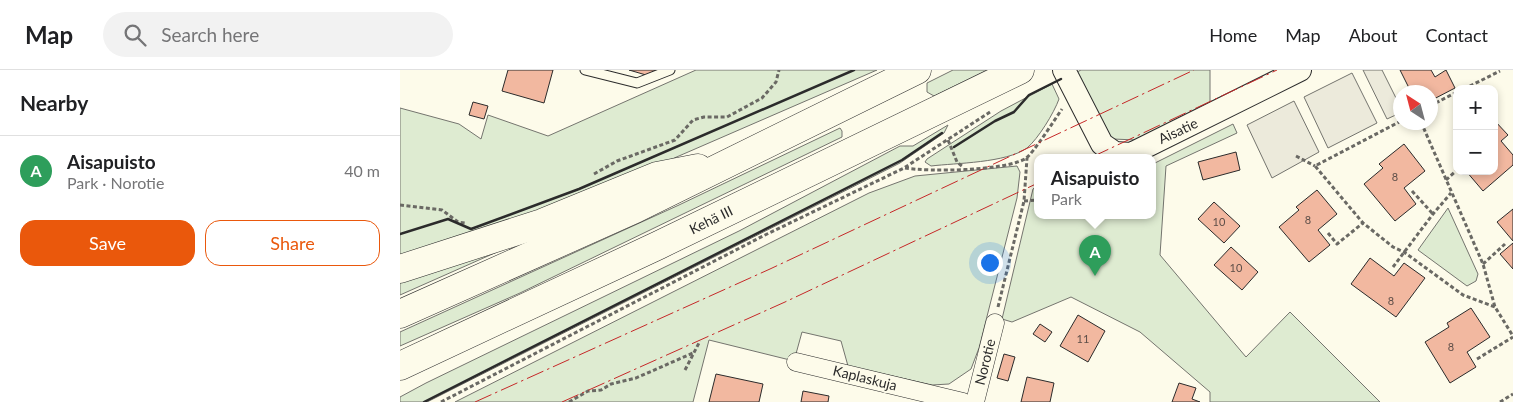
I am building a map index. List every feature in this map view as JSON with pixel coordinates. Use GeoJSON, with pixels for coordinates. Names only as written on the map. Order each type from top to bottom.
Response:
{"type":"FeatureCollection","features":[{"type":"Feature","properties":{"kind":"highway"},"geometry":{"type":"LineString","coordinates":[[400,314],[635,209],[917,70]]}},
{"type":"Feature","properties":{"kind":"highway","name":"Kehä III"},"geometry":{"type":"LineString","coordinates":[[400,366],[1020,70]]}},
{"type":"Feature","properties":{"kind":"highway"},"geometry":{"type":"LineString","coordinates":[[400,269],[542,223],[657,176],[734,161]]}},
{"type":"Feature","properties":{"kind":"highway"},"geometry":{"type":"LineString","coordinates":[[400,379],[451,343]]}},
{"type":"Feature","properties":{"kind":"street","name":"Aisatie"},"geometry":{"type":"LineString","coordinates":[[1064,70],[1102,144],[1115,153],[1131,154],[1300,70]]}},
{"type":"Feature","properties":{"kind":"street","name":"Norotie"},"geometry":{"type":"LineString","coordinates":[[976,402],[995,323]]}},
{"type":"Feature","properties":{"kind":"street","name":"Kaplaskuja"},"geometry":{"type":"LineString","coordinates":[[796,362],[963,402]]}},
{"type":"Feature","properties":{"kind":"lane"},"geometry":{"type":"LineString","coordinates":[[585,70],[637,83],[670,70]]}},
{"type":"Feature","properties":{"kind":"path"},"geometry":{"type":"LineString","coordinates":[[587,179],[617,161],[675,140],[693,120],[704,117],[727,118],[755,102],[776,82],[779,70]]}},
{"type":"Feature","properties":{"kind":"path"},"geometry":{"type":"LineString","coordinates":[[1472,85],[1500,71]]}},
{"type":"Feature","properties":{"kind":"path"},"geometry":{"type":"LineString","coordinates":[[1438,102],[1453,94]]}},
{"type":"Feature","properties":{"kind":"path"},"geometry":{"type":"LineString","coordinates":[[995,323],[1024,201],[1027,158],[1067,103],[1073,101],[1078,95]]}},
{"type":"Feature","properties":{"kind":"path"},"geometry":{"type":"LineString","coordinates":[[441,402],[763,236],[904,168],[994,110]]}},
{"type":"Feature","properties":{"kind":"path"},"geometry":{"type":"LineString","coordinates":[[1315,166],[1393,125]]}},
{"type":"Feature","properties":{"kind":"path"},"geometry":{"type":"LineString","coordinates":[[1424,130],[1483,264],[1495,307],[1513,336],[1477,359]]}},
{"type":"Feature","properties":{"kind":"path"},"geometry":{"type":"LineString","coordinates":[[1354,137],[1357,143]]}},
{"type":"Feature","properties":{"kind":"path"},"geometry":{"type":"LineString","coordinates":[[948,140],[957,162],[964,168]]}},
{"type":"Feature","properties":{"kind":"path"},"geometry":{"type":"LineString","coordinates":[[1296,156],[1315,166],[1363,223],[1392,247],[1404,252],[1463,295],[1495,307]]}},
{"type":"Feature","properties":{"kind":"path"},"geometry":{"type":"LineString","coordinates":[[904,168],[926,171],[1009,165],[1027,158]]}},
{"type":"Feature","properties":{"kind":"path"},"geometry":{"type":"LineString","coordinates":[[1446,180],[1453,174]]}},
{"type":"Feature","properties":{"kind":"path"},"geometry":{"type":"LineString","coordinates":[[1412,191],[1432,214]]}},
{"type":"Feature","properties":{"kind":"path"},"geometry":{"type":"LineString","coordinates":[[1393,267],[1432,214],[1451,194]]}},
{"type":"Feature","properties":{"kind":"path"},"geometry":{"type":"LineString","coordinates":[[1024,201],[1034,200]]}},
{"type":"Feature","properties":{"kind":"path"},"geometry":{"type":"LineString","coordinates":[[400,205],[442,210],[458,222],[468,223]]}},
{"type":"Feature","properties":{"kind":"path"},"geometry":{"type":"LineString","coordinates":[[1328,232],[1337,244],[1363,223]]}},
{"type":"Feature","properties":{"kind":"path"},"geometry":{"type":"LineString","coordinates":[[1483,264],[1505,244]]}},
{"type":"Feature","properties":{"kind":"path"},"geometry":{"type":"LineString","coordinates":[[685,370],[700,341]]}},
{"type":"Feature","properties":{"kind":"path"},"geometry":{"type":"LineString","coordinates":[[569,402],[588,391],[601,390],[611,384],[636,378],[693,353]]}},
{"type":"Feature","properties":{"kind":"path"},"geometry":{"type":"LineString","coordinates":[[1500,402],[1513,394]]}},
{"type":"Feature","properties":{"kind":"green space"},"geometry":{"type":"Polygon","coordinates":[[[696,70],[877,70],[619,182],[400,259],[400,108],[459,124],[481,139],[488,115],[548,136],[696,70]]]}},
{"type":"Feature","properties":{"kind":"green space"},"geometry":{"type":"Polygon","coordinates":[[[953,70],[987,70],[934,96],[927,92],[927,83],[953,70]]]}},
{"type":"Feature","properties":{"kind":"green space"},"geometry":{"type":"Polygon","coordinates":[[[1081,70],[1210,70],[1210,105],[1136,140],[1113,139],[1104,129],[1075,73],[1081,70]]]}},
{"type":"Feature","properties":{"kind":"green space"},"geometry":{"type":"Polygon","coordinates":[[[1052,84],[1059,99],[1036,139],[1027,148],[1007,157],[980,162],[931,166],[925,162],[1001,111],[1052,84]]]}},
{"type":"Feature","properties":{"kind":"green space"},"geometry":{"type":"Polygon","coordinates":[[[1233,124],[1237,133],[1166,166],[1160,255],[1246,357],[1290,312],[1380,402],[1210,402],[1210,392],[1140,332],[1071,297],[1012,322],[1002,319],[1033,189],[1034,219],[1156,219],[1156,162],[1233,124]]]}},
{"type":"Feature","properties":{"kind":"green space"},"geometry":{"type":"Polygon","coordinates":[[[948,125],[944,133],[900,163],[427,402],[400,402],[400,397],[426,383],[739,231],[900,146],[913,146],[948,125]]]}},
{"type":"Feature","properties":{"kind":"green space"},"geometry":{"type":"Polygon","coordinates":[[[840,128],[842,137],[520,293],[400,346],[400,332],[679,205],[840,128]]]}},
{"type":"Feature","properties":{"kind":"green space"},"geometry":{"type":"Polygon","coordinates":[[[1017,166],[1020,172],[1017,198],[979,348],[971,369],[949,384],[932,385],[848,366],[841,341],[802,332],[794,361],[709,340],[693,402],[455,402],[869,193],[915,176],[1017,166]]]}},
{"type":"Feature","properties":{"kind":"green space"},"geometry":{"type":"Polygon","coordinates":[[[1448,208],[1478,274],[1476,281],[1467,286],[1418,250],[1448,208]]]}},
{"type":"Feature","properties":{"kind":"green space"},"geometry":{"type":"Polygon","coordinates":[[[497,252],[400,295],[400,280],[497,252]]]}},
{"type":"Feature","properties":{"kind":"shaded area"},"geometry":{"type":"Polygon","coordinates":[[[1363,70],[1382,70],[1393,92],[1393,116],[1387,119],[1363,70]]]}},
{"type":"Feature","properties":{"kind":"shaded area"},"geometry":{"type":"Polygon","coordinates":[[[1352,73],[1377,123],[1328,148],[1304,97],[1352,73]]]}},
{"type":"Feature","properties":{"kind":"shaded area"},"geometry":{"type":"Polygon","coordinates":[[[1294,101],[1319,152],[1272,178],[1247,125],[1294,101]]]}},
{"type":"Feature","properties":{"kind":"building"},"geometry":{"type":"Polygon","coordinates":[[[508,70],[553,70],[544,103],[502,91],[508,70]]]}},
{"type":"Feature","properties":{"kind":"building"},"geometry":{"type":"Polygon","coordinates":[[[629,70],[657,70],[646,75],[629,70]]]}},
{"type":"Feature","properties":{"kind":"building"},"geometry":{"type":"Polygon","coordinates":[[[1400,70],[1431,70],[1435,77],[1446,70],[1454,85],[1453,89],[1438,97],[1438,85],[1408,85],[1400,70]]]}},
{"type":"Feature","properties":{"kind":"building"},"geometry":{"type":"Polygon","coordinates":[[[473,102],[488,106],[484,119],[469,115],[473,102]]]}},
{"type":"Feature","properties":{"kind":"building"},"geometry":{"type":"Polygon","coordinates":[[[1498,124],[1508,135],[1501,141],[1513,155],[1513,165],[1483,191],[1469,175],[1498,175],[1498,124]]]}},
{"type":"Feature","properties":{"kind":"building"},"geometry":{"type":"Polygon","coordinates":[[[1404,144],[1425,171],[1404,188],[1416,204],[1395,221],[1364,184],[1383,168],[1379,164],[1404,144]]]}},
{"type":"Feature","properties":{"kind":"building"},"geometry":{"type":"Polygon","coordinates":[[[1236,152],[1240,170],[1203,180],[1198,162],[1236,152]]]}},
{"type":"Feature","properties":{"kind":"building"},"geometry":{"type":"Polygon","coordinates":[[[1317,190],[1337,214],[1318,230],[1330,245],[1309,262],[1279,227],[1299,210],[1296,207],[1317,190]]]}},
{"type":"Feature","properties":{"kind":"building"},"geometry":{"type":"Polygon","coordinates":[[[1214,202],[1240,226],[1224,243],[1198,219],[1214,202]]]}},
{"type":"Feature","properties":{"kind":"building"},"geometry":{"type":"Polygon","coordinates":[[[1513,209],[1513,241],[1497,222],[1513,209]]]}},
{"type":"Feature","properties":{"kind":"building"},"geometry":{"type":"Polygon","coordinates":[[[1513,243],[1513,269],[1500,254],[1513,243]]]}},
{"type":"Feature","properties":{"kind":"building"},"geometry":{"type":"Polygon","coordinates":[[[1231,247],[1258,272],[1242,290],[1214,265],[1231,247]]]}},
{"type":"Feature","properties":{"kind":"building"},"geometry":{"type":"Polygon","coordinates":[[[1370,258],[1394,276],[1404,263],[1425,278],[1396,317],[1351,284],[1370,258]]]}},
{"type":"Feature","properties":{"kind":"building"},"geometry":{"type":"Polygon","coordinates":[[[1471,308],[1490,337],[1467,352],[1476,367],[1450,383],[1425,342],[1449,327],[1447,323],[1471,308]]]}},
{"type":"Feature","properties":{"kind":"building"},"geometry":{"type":"Polygon","coordinates":[[[1078,315],[1105,331],[1088,362],[1060,346],[1078,315]]]}},
{"type":"Feature","properties":{"kind":"building"},"geometry":{"type":"Polygon","coordinates":[[[1040,324],[1052,332],[1045,342],[1033,334],[1040,324]]]}},
{"type":"Feature","properties":{"kind":"building"},"geometry":{"type":"Polygon","coordinates":[[[1004,354],[1015,357],[1008,381],[997,378],[1004,354]]]}},
{"type":"Feature","properties":{"kind":"building"},"geometry":{"type":"Polygon","coordinates":[[[716,374],[763,384],[759,402],[709,402],[716,374]]]}},
{"type":"Feature","properties":{"kind":"building"},"geometry":{"type":"Polygon","coordinates":[[[1027,377],[1054,383],[1050,402],[1021,402],[1027,377]]]}},
{"type":"Feature","properties":{"kind":"building"},"geometry":{"type":"Polygon","coordinates":[[[1179,383],[1196,388],[1192,399],[1200,402],[1172,402],[1179,383]]]}},
{"type":"Feature","properties":{"kind":"building"},"geometry":{"type":"Polygon","coordinates":[[[803,391],[829,396],[828,402],[801,402],[803,391]]]}},
{"type":"Feature","properties":{"kind":"wall"},"geometry":{"type":"LineString","coordinates":[[400,234],[448,219],[471,229],[579,189],[854,70]]}},
{"type":"Feature","properties":{"kind":"wall"},"geometry":{"type":"LineString","coordinates":[[954,147],[995,121],[1014,112],[1029,95],[1061,79]]}},
{"type":"Feature","properties":{"kind":"wall"},"geometry":{"type":"LineString","coordinates":[[424,402],[902,160],[942,133]]}},
{"type":"Feature","properties":{"kind":"power"},"geometry":{"type":"LineString","coordinates":[[475,402],[770,269],[1194,70]]}},
{"type":"Feature","properties":{"kind":"power"},"geometry":{"type":"LineString","coordinates":[[1098,154],[1277,70]]}},
{"type":"Feature","properties":{"kind":"power"},"geometry":{"type":"LineString","coordinates":[[562,402],[785,302],[1034,185]]}},
{"type":"Feature","properties":{"kind":"place","name":"Aisapuisto"},"geometry":{"type":"Point","coordinates":[1095,276]}}]}
